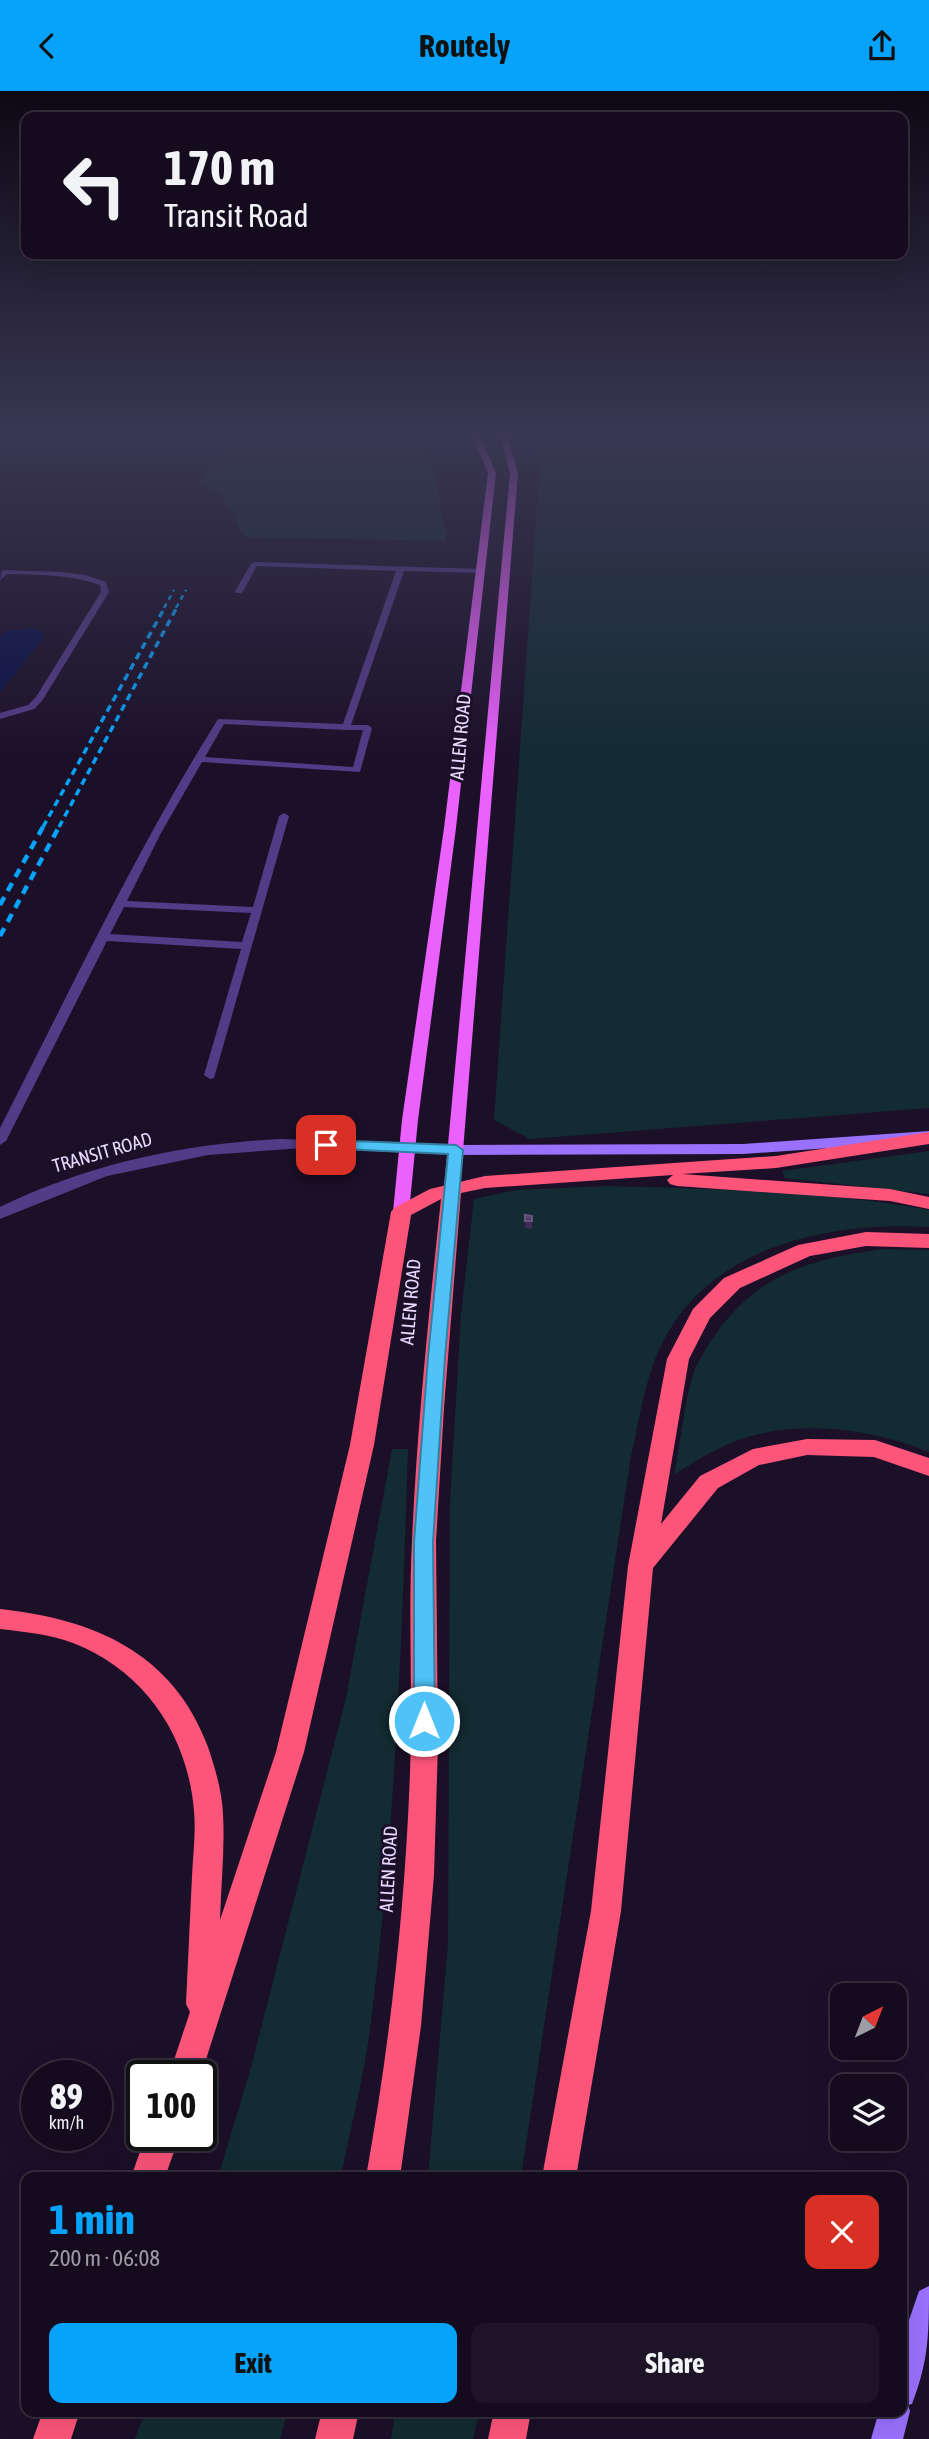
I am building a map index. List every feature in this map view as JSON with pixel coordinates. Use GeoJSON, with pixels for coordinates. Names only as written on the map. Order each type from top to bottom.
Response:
{"type":"FeatureCollection","features":[{"type":"Feature","properties":{"kind":"highway"},"geometry":{"type":"LineString","coordinates":[[401,1212],[419,1201],[452,1188],[496,1181],[776,1162],[929,1137]]}},
{"type":"Feature","properties":{"kind":"highway"},"geometry":{"type":"LineString","coordinates":[[592,1175],[890,1195],[929,1203]]}},
{"type":"Feature","properties":{"kind":"highway","name":"ALLEN ROAD"},"geometry":{"type":"LineString","coordinates":[[384,2172],[416,1948],[424,1772],[424,1542],[436,1357],[452,1188]]}},
{"type":"Feature","properties":{"kind":"highway","name":"ALLEN ROAD"},"geometry":{"type":"LineString","coordinates":[[191,2060],[290,1752],[362,1445],[401,1212]]}},
{"type":"Feature","properties":{"kind":"highway"},"geometry":{"type":"LineString","coordinates":[[560,2172],[606,1911],[641,1566],[678,1359],[701,1314],[732,1283],[805,1251],[866,1239],[929,1241]]}},
{"type":"Feature","properties":{"kind":"highway"},"geometry":{"type":"LineString","coordinates":[[641,1566],[709,1482],[753,1458],[807,1447],[875,1449],[929,1467]]}},
{"type":"Feature","properties":{"kind":"highway"},"geometry":{"type":"LineString","coordinates":[[0,1619],[33,1620],[97,1639],[126,1656],[162,1689],[187,1726],[207,1783],[209,1813],[201,2033]]}},
{"type":"Feature","properties":{"kind":"highway"},"geometry":{"type":"LineString","coordinates":[[150,2172],[157,2151]]}},
{"type":"Feature","properties":{"kind":"highway"},"geometry":{"type":"LineString","coordinates":[[52,2439],[60,2417]]}},
{"type":"Feature","properties":{"kind":"highway"},"geometry":{"type":"LineString","coordinates":[[334,2439],[340,2417]]}},
{"type":"Feature","properties":{"kind":"highway"},"geometry":{"type":"LineString","coordinates":[[507,2439],[512,2417]]}},
{"type":"Feature","properties":{"kind":"main road","name":"ALLEN ROAD"},"geometry":{"type":"LineString","coordinates":[[401,1212],[484,544]]}},
{"type":"Feature","properties":{"kind":"main road","name":"ALLEN ROAD"},"geometry":{"type":"LineString","coordinates":[[452,1188],[508,544]]}},
{"type":"Feature","properties":{"kind":"main road"},"geometry":{"type":"LineString","coordinates":[[456,1150],[743,1149],[929,1137]]}},
{"type":"Feature","properties":{"kind":"main road"},"geometry":{"type":"LineString","coordinates":[[907,2373],[929,2301]]}},
{"type":"Feature","properties":{"kind":"main road"},"geometry":{"type":"LineString","coordinates":[[887,2439],[893,2417]]}},
{"type":"Feature","properties":{"kind":"street","name":"TRANSIT ROAD"},"geometry":{"type":"LineString","coordinates":[[0,1214],[50,1190],[119,1166],[165,1156],[221,1149],[278,1156],[366,1156],[407,1148],[456,1150]]}},
{"type":"Feature","properties":{"kind":"lane"},"geometry":{"type":"LineString","coordinates":[[239,591],[255,564],[481,571]]}},
{"type":"Feature","properties":{"kind":"lane"},"geometry":{"type":"LineString","coordinates":[[346,727],[401,568]]}},
{"type":"Feature","properties":{"kind":"lane"},"geometry":{"type":"LineString","coordinates":[[0,577],[5,572],[85,577],[103,584],[105,593],[39,699],[31,707],[0,716]]}},
{"type":"Feature","properties":{"kind":"lane"},"geometry":{"type":"LineString","coordinates":[[0,1141],[156,833],[221,721],[368,728],[357,769],[199,759]]}},
{"type":"Feature","properties":{"kind":"lane"},"geometry":{"type":"LineString","coordinates":[[210,1075],[284,816]]}},
{"type":"Feature","properties":{"kind":"lane"},"geometry":{"type":"LineString","coordinates":[[120,904],[257,910]]}},
{"type":"Feature","properties":{"kind":"lane"},"geometry":{"type":"LineString","coordinates":[[103,937],[247,946]]}},
{"type":"Feature","properties":{"kind":"shaded area"},"geometry":{"type":"Polygon","coordinates":[[[534,544],[929,544],[929,1108],[530,1139],[494,1120],[534,544]]]}},
{"type":"Feature","properties":{"kind":"shaded area"},"geometry":{"type":"Polygon","coordinates":[[[34,628],[44,632],[44,637],[0,692],[0,636],[5,631],[34,628]]]}},
{"type":"Feature","properties":{"kind":"shaded area"},"geometry":{"type":"Polygon","coordinates":[[[929,1151],[929,1194],[785,1178],[782,1171],[929,1151]]]}},
{"type":"Feature","properties":{"kind":"shaded area"},"geometry":{"type":"Polygon","coordinates":[[[607,1186],[688,1188],[849,1199],[929,1210],[929,1227],[845,1230],[803,1238],[764,1251],[728,1270],[696,1296],[671,1328],[652,1368],[631,1456],[522,2172],[428,2172],[448,1944],[450,1502],[461,1314],[474,1199],[516,1190],[607,1186]]]}},
{"type":"Feature","properties":{"kind":"shaded area"},"geometry":{"type":"Polygon","coordinates":[[[883,1249],[929,1250],[929,1452],[878,1436],[850,1431],[795,1429],[767,1432],[741,1439],[710,1453],[674,1475],[694,1371],[717,1332],[734,1312],[770,1282],[790,1272],[833,1258],[883,1249]]]}},
{"type":"Feature","properties":{"kind":"shaded area"},"geometry":{"type":"Polygon","coordinates":[[[392,1449],[408,1449],[400,1664],[386,1878],[368,2041],[342,2172],[220,2172],[250,2071],[346,1698],[392,1449]]]}},
{"type":"Feature","properties":{"kind":"shaded area"},"geometry":{"type":"Polygon","coordinates":[[[143,2417],[286,2417],[280,2439],[135,2439],[143,2417]]]}},
{"type":"Feature","properties":{"kind":"shaded area"},"geometry":{"type":"Polygon","coordinates":[[[394,2417],[478,2417],[473,2439],[391,2439],[394,2417]]]}},
{"type":"Feature","properties":{"kind":"building"},"geometry":{"type":"Polygon","coordinates":[[[525,1215],[532,1216],[532,1221],[525,1221],[525,1215]]]}},
{"type":"Feature","properties":{"kind":"railway"},"geometry":{"type":"LineString","coordinates":[[164,608],[174,590]]}},
{"type":"Feature","properties":{"kind":"railway"},"geometry":{"type":"LineString","coordinates":[[176,608],[186,590]]}},
{"type":"Feature","properties":{"kind":"railway"},"geometry":{"type":"LineString","coordinates":[[43,827],[165,607]]}},
{"type":"Feature","properties":{"kind":"railway"},"geometry":{"type":"LineString","coordinates":[[59,827],[177,607]]}},
{"type":"Feature","properties":{"kind":"railway"},"geometry":{"type":"LineString","coordinates":[[0,905],[44,825]]}},
{"type":"Feature","properties":{"kind":"railway"},"geometry":{"type":"LineString","coordinates":[[0,936],[60,825]]}},
{"type":"Feature","properties":{"kind":"route"},"geometry":{"type":"LineString","coordinates":[[326,1145],[456,1150],[436,1357],[424,1542],[424,1721]]}}]}
